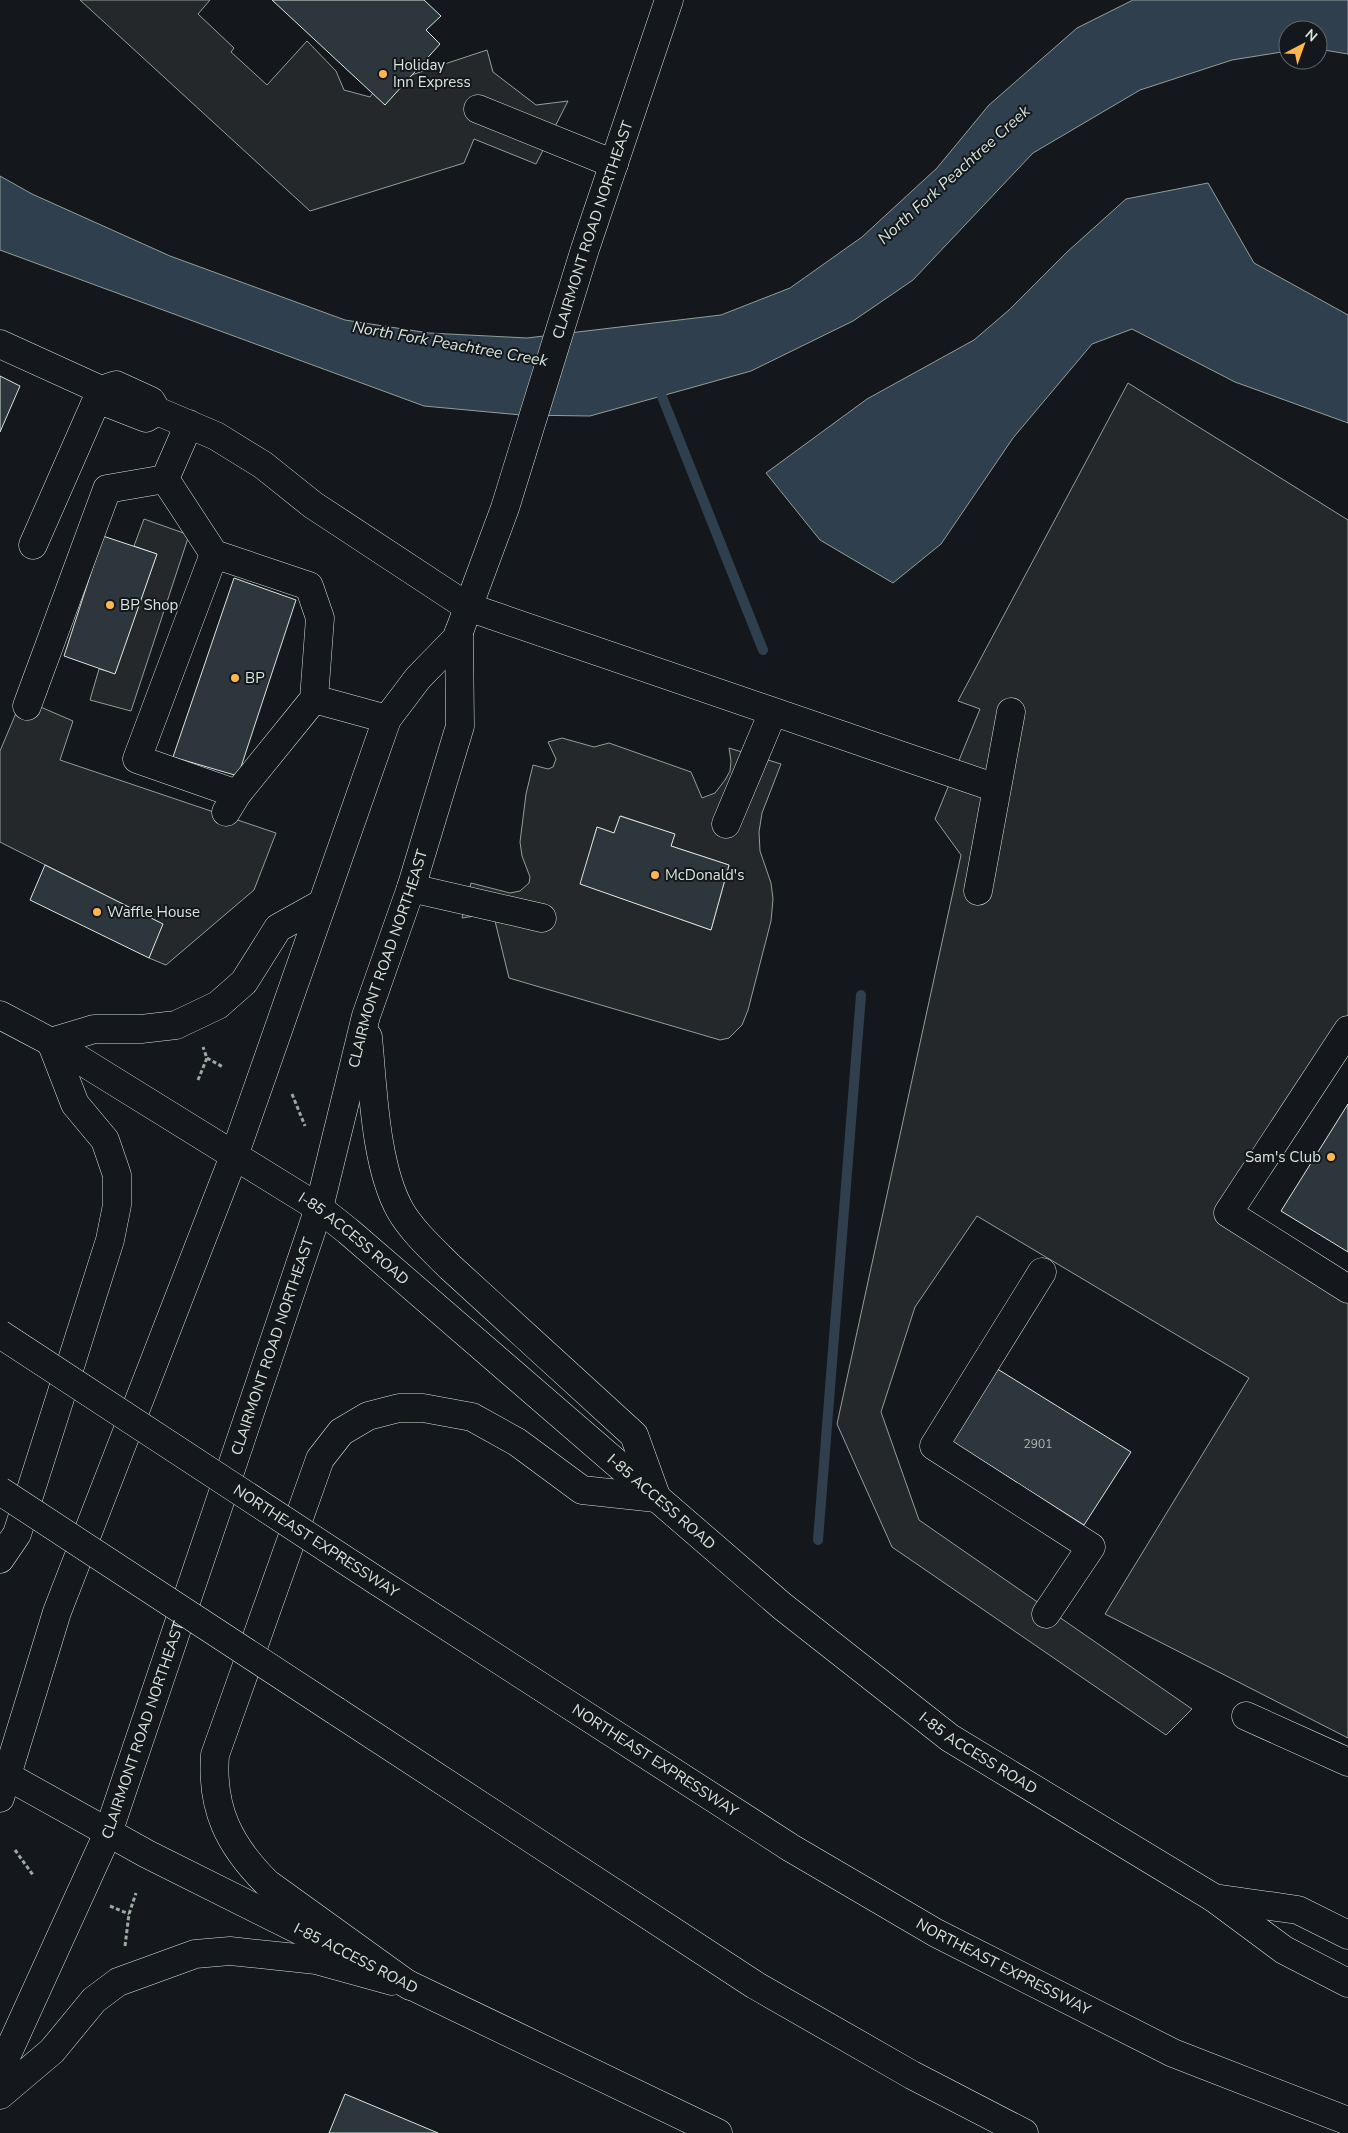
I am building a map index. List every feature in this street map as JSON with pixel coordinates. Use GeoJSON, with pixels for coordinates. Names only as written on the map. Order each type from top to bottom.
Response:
{"type":"FeatureCollection","features":[{"type":"Feature","properties":{"kind":"main road","name":"CLAIRMONT ROAD NORTHEAST"},"geometry":{"type":"LineString","coordinates":[[2,1782],[57,1612],[234,1156],[387,719],[418,678],[456,639],[464,620],[505,508],[585,249],[669,0]]}},
{"type":"Feature","properties":{"kind":"main road"},"geometry":{"type":"LineString","coordinates":[[478,109],[614,164]]}},
{"type":"Feature","properties":{"kind":"main road"},"geometry":{"type":"LineString","coordinates":[[0,344],[101,390],[116,385],[152,401],[156,411],[216,436],[263,465],[464,620],[773,712],[996,788]]}},
{"type":"Feature","properties":{"kind":"main road"},"geometry":{"type":"LineString","coordinates":[[33,545],[101,390]]}},
{"type":"Feature","properties":{"kind":"main road"},"geometry":{"type":"LineString","coordinates":[[165,479],[189,424]]}},
{"type":"Feature","properties":{"kind":"main road"},"geometry":{"type":"LineString","coordinates":[[165,479],[214,554],[309,586],[320,618],[314,699],[231,803],[137,759],[214,554]]}},
{"type":"Feature","properties":{"kind":"main road"},"geometry":{"type":"LineString","coordinates":[[27,706],[107,489],[165,479]]}},
{"type":"Feature","properties":{"kind":"main road","name":"CLAIRMONT ROAD NORTHEAST"},"geometry":{"type":"LineString","coordinates":[[0,2070],[108,1833],[319,1208],[366,1016],[411,888],[460,726],[464,620]]}},
{"type":"Feature","properties":{"kind":"main road"},"geometry":{"type":"LineString","coordinates":[[314,699],[387,719]]}},
{"type":"Feature","properties":{"kind":"main road"},"geometry":{"type":"LineString","coordinates":[[726,824],[773,712]]}},
{"type":"Feature","properties":{"kind":"main road"},"geometry":{"type":"LineString","coordinates":[[978,891],[1011,712]]}},
{"type":"Feature","properties":{"kind":"main road"},"geometry":{"type":"LineString","coordinates":[[411,888],[542,918]]}},
{"type":"Feature","properties":{"kind":"main road"},"geometry":{"type":"LineString","coordinates":[[0,1560],[17,1534],[110,1240],[117,1205],[117,1175],[105,1140],[75,1104],[51,1042],[94,1029],[141,1029],[176,1025],[218,1006],[244,982],[278,928],[321,904]]}},
{"type":"Feature","properties":{"kind":"main road","name":"I-85 ACCESS ROAD"},"geometry":{"type":"LineString","coordinates":[[0,1015],[51,1042],[319,1208],[782,1606],[950,1738],[1214,1898],[1298,1910],[1348,1935]]}},
{"type":"Feature","properties":{"kind":"main road"},"geometry":{"type":"LineString","coordinates":[[366,1016],[377,1132],[388,1182],[400,1210],[438,1256],[634,1434],[656,1498],[582,1490],[517,1442],[472,1417],[424,1408],[399,1408],[368,1416],[341,1432],[320,1458],[215,1755],[213,1780],[217,1802],[236,1847],[252,1868],[267,1883],[410,1986]]}},
{"type":"Feature","properties":{"kind":"main road"},"geometry":{"type":"LineString","coordinates":[[1348,1030],[1228,1213],[1348,1289]]}},
{"type":"Feature","properties":{"kind":"main road"},"geometry":{"type":"LineString","coordinates":[[1042,1272],[934,1446],[1091,1547],[1046,1614]]}},
{"type":"Feature","properties":{"kind":"main road","name":"NORTHEAST EXPRESSWAY"},"geometry":{"type":"LineString","coordinates":[[0,1334],[377,1581],[791,1848],[936,1933],[1173,2053],[1348,2121]]}},
{"type":"Feature","properties":{"kind":"main road"},"geometry":{"type":"LineString","coordinates":[[0,1491],[755,1985],[912,2076],[1024,2133]]}},
{"type":"Feature","properties":{"kind":"main road"},"geometry":{"type":"LineString","coordinates":[[1246,1716],[1348,1762]]}},
{"type":"Feature","properties":{"kind":"main road","name":"I-85 ACCESS ROAD"},"geometry":{"type":"LineString","coordinates":[[2,1782],[108,1833],[410,1986],[718,2133]]}},
{"type":"Feature","properties":{"kind":"main road"},"geometry":{"type":"LineString","coordinates":[[1214,1898],[1284,1950],[1348,1983]]}},
{"type":"Feature","properties":{"kind":"main road"},"geometry":{"type":"LineString","coordinates":[[0,2095],[52,2051],[94,2000],[118,1982],[195,1954],[230,1952],[316,1960],[410,1986]]}},
{"type":"Feature","properties":{"kind":"path"},"geometry":{"type":"LineString","coordinates":[[202,1044],[207,1058],[223,1067]]}},
{"type":"Feature","properties":{"kind":"path"},"geometry":{"type":"LineString","coordinates":[[198,1080],[207,1058]]}},
{"type":"Feature","properties":{"kind":"path"},"geometry":{"type":"LineString","coordinates":[[292,1094],[306,1128]]}},
{"type":"Feature","properties":{"kind":"path"},"geometry":{"type":"LineString","coordinates":[[15,1850],[33,1875]]}},
{"type":"Feature","properties":{"kind":"path"},"geometry":{"type":"LineString","coordinates":[[125,1950],[129,1914],[136,1893]]}},
{"type":"Feature","properties":{"kind":"path"},"geometry":{"type":"LineString","coordinates":[[110,1906],[129,1914]]}},
{"type":"Feature","properties":{"kind":"shaded area"},"geometry":{"type":"Polygon","coordinates":[[[80,0],[210,0],[198,14],[234,48],[231,52],[267,85],[307,41],[336,71],[344,90],[370,97],[378,86],[487,50],[493,72],[536,105],[568,101],[536,164],[474,139],[464,163],[310,211],[80,0]]]}},
{"type":"Feature","properties":{"kind":"shaded area"},"geometry":{"type":"Polygon","coordinates":[[[1128,383],[1348,520],[1348,1050],[1245,1210],[1348,1275],[1348,1738],[1105,1614],[1249,1378],[977,1216],[915,1307],[881,1412],[919,1520],[1192,1709],[1166,1735],[892,1547],[837,1424],[961,855],[935,819],[980,709],[958,701],[1128,383]]]}},
{"type":"Feature","properties":{"kind":"shaded area"},"geometry":{"type":"Polygon","coordinates":[[[144,519],[189,535],[131,711],[90,700],[99,669],[115,673],[157,554],[134,546],[144,519]]]}},
{"type":"Feature","properties":{"kind":"shaded area"},"geometry":{"type":"Polygon","coordinates":[[[22,699],[73,721],[60,760],[276,833],[254,890],[166,965],[149,958],[162,924],[0,842],[0,751],[22,699]]]}},
{"type":"Feature","properties":{"kind":"shaded area"},"geometry":{"type":"Polygon","coordinates":[[[562,738],[594,747],[609,743],[691,772],[702,798],[715,793],[730,771],[729,748],[781,764],[762,813],[759,832],[760,851],[771,883],[773,899],[771,921],[748,1010],[742,1025],[729,1038],[720,1040],[509,978],[495,921],[475,916],[462,918],[471,883],[510,893],[520,891],[529,883],[530,877],[522,856],[520,842],[526,794],[533,765],[548,769],[553,767],[556,759],[548,742],[562,738]],[[621,816],[614,833],[597,827],[581,884],[711,930],[729,865],[671,846],[674,834],[621,816]]]}},
{"type":"Feature","properties":{"kind":"water","name":"North Fork Peachtree Creek"},"geometry":{"type":"Polygon","coordinates":[[[1133,0],[1348,0],[1348,54],[1328,51],[1328,20],[1278,20],[1278,53],[1232,60],[1140,90],[1033,153],[913,280],[853,321],[751,371],[590,416],[521,415],[424,406],[0,250],[0,176],[32,194],[170,256],[345,320],[429,333],[527,338],[721,315],[790,288],[862,237],[937,168],[989,105],[1077,28],[1133,0]]]}},
{"type":"Feature","properties":{"kind":"water"},"geometry":{"type":"Polygon","coordinates":[[[1208,183],[1254,263],[1348,315],[1348,423],[1235,382],[1132,329],[1092,344],[1013,438],[941,544],[893,583],[820,540],[766,473],[867,399],[974,340],[1009,310],[1067,252],[1126,199],[1208,183]]]}},
{"type":"Feature","properties":{"kind":"building","name":"Holiday Inn Express"},"geometry":{"type":"Polygon","coordinates":[[[272,0],[424,0],[441,16],[426,30],[440,44],[385,105],[272,0]]]}},
{"type":"Feature","properties":{"kind":"building"},"geometry":{"type":"Polygon","coordinates":[[[0,376],[20,386],[0,432],[0,376]]]}},
{"type":"Feature","properties":{"kind":"building","name":"BP Shop"},"geometry":{"type":"Polygon","coordinates":[[[103,536],[157,554],[115,674],[64,656],[103,536]]]}},
{"type":"Feature","properties":{"kind":"building","name":"BP"},"geometry":{"type":"Polygon","coordinates":[[[234,578],[296,600],[238,776],[173,757],[234,578]]]}},
{"type":"Feature","properties":{"kind":"building","name":"McDonald's"},"geometry":{"type":"Polygon","coordinates":[[[620,816],[675,834],[671,846],[729,865],[711,930],[580,884],[597,827],[614,833],[620,816]]]}},
{"type":"Feature","properties":{"kind":"building","name":"Waffle House"},"geometry":{"type":"Polygon","coordinates":[[[45,865],[163,924],[149,958],[30,900],[45,865]]]}},
{"type":"Feature","properties":{"kind":"building","name":"Sam's Club"},"geometry":{"type":"Polygon","coordinates":[[[1348,1104],[1348,1252],[1281,1211],[1348,1104]]]}},
{"type":"Feature","properties":{"kind":"building"},"geometry":{"type":"Polygon","coordinates":[[[991,1365],[1131,1452],[1084,1525],[945,1437],[991,1365]]]}},
{"type":"Feature","properties":{"kind":"building"},"geometry":{"type":"Polygon","coordinates":[[[345,2094],[438,2133],[329,2133],[345,2094]]]}},
{"type":"Feature","properties":{"kind":"waterway"},"geometry":{"type":"LineString","coordinates":[[657,384],[763,650]]}},
{"type":"Feature","properties":{"kind":"waterway"},"geometry":{"type":"LineString","coordinates":[[818,1540],[861,995]]}},
{"type":"Feature","properties":{"kind":"place","name":"Holiday Inn Express"},"geometry":{"type":"Point","coordinates":[383,74]}},
{"type":"Feature","properties":{"kind":"place","name":"BP Shop"},"geometry":{"type":"Point","coordinates":[110,605]}},
{"type":"Feature","properties":{"kind":"place","name":"BP"},"geometry":{"type":"Point","coordinates":[235,678]}},
{"type":"Feature","properties":{"kind":"place","name":"McDonald's"},"geometry":{"type":"Point","coordinates":[655,875]}},
{"type":"Feature","properties":{"kind":"place","name":"Waffle House"},"geometry":{"type":"Point","coordinates":[97,912]}},
{"type":"Feature","properties":{"kind":"place","name":"Sam's Club"},"geometry":{"type":"Point","coordinates":[1331,1157]}}]}
